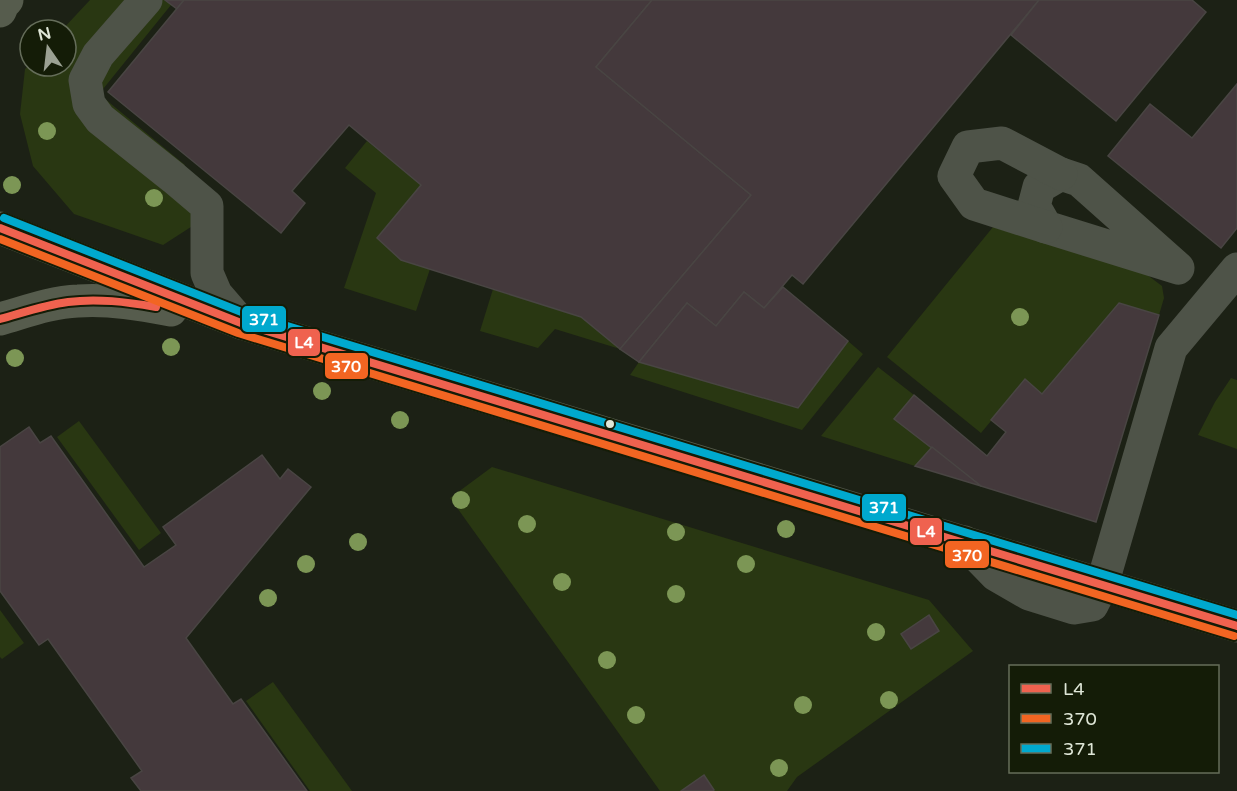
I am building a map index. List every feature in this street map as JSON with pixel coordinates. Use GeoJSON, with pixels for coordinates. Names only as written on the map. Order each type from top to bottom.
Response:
{"type":"FeatureCollection","features":[{"type":"Feature","properties":{"kind":"main road"},"geometry":{"type":"LineString","coordinates":[[0,11],[7,0]]}},
{"type":"Feature","properties":{"kind":"main road"},"geometry":{"type":"LineString","coordinates":[[0,228],[241,322],[829,501]]}},
{"type":"Feature","properties":{"kind":"main road"},"geometry":{"type":"LineString","coordinates":[[0,319],[37,308],[76,301],[125,302],[241,322]]}},
{"type":"Feature","properties":{"kind":"lane"},"geometry":{"type":"LineString","coordinates":[[146,0],[98,55],[85,80],[89,104],[100,119],[207,206],[207,273],[216,294],[241,322]]}},
{"type":"Feature","properties":{"kind":"lane"},"geometry":{"type":"LineString","coordinates":[[1102,585],[1189,285],[1178,268],[1079,180],[1061,174],[1002,143],[968,147],[954,177],[974,204],[1178,268]]}},
{"type":"Feature","properties":{"kind":"lane"},"geometry":{"type":"LineString","coordinates":[[1046,227],[1034,206],[1040,187],[1061,174]]}},
{"type":"Feature","properties":{"kind":"lane"},"geometry":{"type":"LineString","coordinates":[[1171,348],[1237,269]]}},
{"type":"Feature","properties":{"kind":"lane"},"geometry":{"type":"LineString","coordinates":[[829,501],[1237,626]]}},
{"type":"Feature","properties":{"kind":"green space"},"geometry":{"type":"Polygon","coordinates":[[[90,0],[175,0],[99,94],[185,165],[167,186],[194,210],[194,225],[163,245],[74,214],[33,166],[20,114],[24,78],[78,78],[78,18],[73,18],[90,0]]]}},
{"type":"Feature","properties":{"kind":"green space"},"geometry":{"type":"Polygon","coordinates":[[[367,141],[421,185],[377,238],[430,269],[416,311],[344,288],[376,193],[345,168],[367,141]]]}},
{"type":"Feature","properties":{"kind":"green space"},"geometry":{"type":"Polygon","coordinates":[[[993,227],[1146,274],[1162,286],[1164,298],[1159,315],[1119,304],[1042,394],[1025,380],[981,433],[887,357],[993,227]]]}},
{"type":"Feature","properties":{"kind":"green space"},"geometry":{"type":"Polygon","coordinates":[[[493,289],[581,317],[620,349],[555,329],[538,348],[480,331],[493,289]]]}},
{"type":"Feature","properties":{"kind":"green space"},"geometry":{"type":"Polygon","coordinates":[[[848,341],[863,354],[802,430],[630,375],[639,362],[798,408],[848,341]]]}},
{"type":"Feature","properties":{"kind":"green space"},"geometry":{"type":"Polygon","coordinates":[[[878,367],[914,395],[894,419],[932,447],[915,466],[821,436],[878,367]]]}},
{"type":"Feature","properties":{"kind":"green space"},"geometry":{"type":"Polygon","coordinates":[[[1231,378],[1237,380],[1237,449],[1198,435],[1215,402],[1231,378]]]}},
{"type":"Feature","properties":{"kind":"green space"},"geometry":{"type":"Polygon","coordinates":[[[79,421],[161,533],[139,550],[57,437],[79,421]]]}},
{"type":"Feature","properties":{"kind":"green space"},"geometry":{"type":"Polygon","coordinates":[[[492,467],[929,600],[973,651],[797,777],[787,791],[660,791],[450,498],[492,467]]]}},
{"type":"Feature","properties":{"kind":"green space"},"geometry":{"type":"Polygon","coordinates":[[[0,610],[24,643],[2,659],[0,657],[0,610]]]}},
{"type":"Feature","properties":{"kind":"green space"},"geometry":{"type":"Polygon","coordinates":[[[273,682],[352,791],[310,791],[246,701],[273,682]]]}},
{"type":"Feature","properties":{"kind":"building"},"geometry":{"type":"Polygon","coordinates":[[[165,0],[184,0],[177,9],[165,0]]]}},
{"type":"Feature","properties":{"kind":"building"},"geometry":{"type":"Polygon","coordinates":[[[184,0],[652,0],[596,67],[751,195],[620,349],[581,317],[401,260],[377,238],[421,185],[349,125],[292,191],[305,203],[281,233],[108,92],[184,0]]]}},
{"type":"Feature","properties":{"kind":"building"},"geometry":{"type":"Polygon","coordinates":[[[652,0],[1039,0],[803,284],[792,275],[764,308],[744,292],[716,326],[687,303],[639,362],[620,349],[751,195],[596,67],[652,0]]]}},
{"type":"Feature","properties":{"kind":"building"},"geometry":{"type":"Polygon","coordinates":[[[1039,0],[1192,0],[1206,12],[1116,121],[1011,35],[1039,0]]]}},
{"type":"Feature","properties":{"kind":"building"},"geometry":{"type":"Polygon","coordinates":[[[1237,84],[1237,228],[1221,248],[1108,156],[1150,104],[1192,138],[1237,84]]]}},
{"type":"Feature","properties":{"kind":"building"},"geometry":{"type":"Polygon","coordinates":[[[783,287],[848,341],[798,408],[639,362],[687,303],[716,326],[744,292],[764,308],[783,287]]]}},
{"type":"Feature","properties":{"kind":"building"},"geometry":{"type":"Polygon","coordinates":[[[1119,303],[1159,315],[1096,522],[981,486],[894,419],[914,395],[987,456],[1006,432],[991,420],[1025,379],[1042,394],[1119,303]]]}},
{"type":"Feature","properties":{"kind":"building"},"geometry":{"type":"Polygon","coordinates":[[[29,427],[40,443],[51,436],[144,567],[176,545],[163,527],[262,455],[280,479],[288,469],[311,487],[186,638],[233,704],[241,699],[307,791],[141,791],[131,778],[142,771],[48,639],[39,645],[0,591],[0,447],[29,427]]]}},
{"type":"Feature","properties":{"kind":"building"},"geometry":{"type":"Polygon","coordinates":[[[932,447],[981,486],[915,466],[932,447]]]}},
{"type":"Feature","properties":{"kind":"building"},"geometry":{"type":"Polygon","coordinates":[[[929,615],[939,631],[911,649],[901,634],[929,615]]]}},
{"type":"Feature","properties":{"kind":"building"},"geometry":{"type":"Polygon","coordinates":[[[704,775],[713,791],[681,791],[704,775]]]}},
{"type":"Feature","properties":{"kind":"transit line","name":"371"},"geometry":{"type":"LineString","coordinates":[[4,218],[244,313],[1237,615]]}},
{"type":"Feature","properties":{"kind":"transit line","name":"L4"},"geometry":{"type":"LineString","coordinates":[[0,228],[241,323],[1237,626]]}},
{"type":"Feature","properties":{"kind":"transit line","name":"370"},"geometry":{"type":"LineString","coordinates":[[0,239],[238,333],[1234,636]]}},
{"type":"Feature","properties":{"kind":"transit line","name":"L4"},"geometry":{"type":"LineString","coordinates":[[0,319],[51,305],[90,300],[156,307]]}}]}
